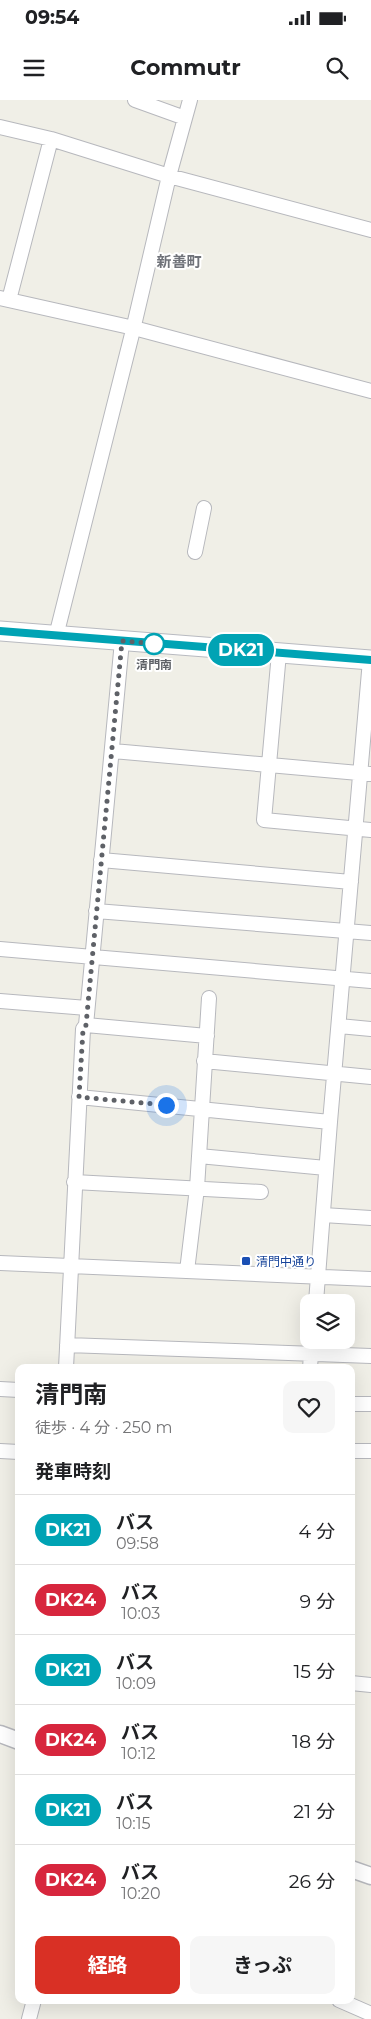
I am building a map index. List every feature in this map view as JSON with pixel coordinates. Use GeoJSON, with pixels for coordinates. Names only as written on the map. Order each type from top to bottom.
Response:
{"type":"FeatureCollection","features":[{"type":"Feature","properties":{"kind":"main road"},"geometry":{"type":"LineString","coordinates":[[0,631],[371,660]]}},
{"type":"Feature","properties":{"kind":"street"},"geometry":{"type":"LineString","coordinates":[[135,100],[185,118]]}},
{"type":"Feature","properties":{"kind":"street"},"geometry":{"type":"LineString","coordinates":[[56,636],[134,328],[169,176],[190,100]]}},
{"type":"Feature","properties":{"kind":"street"},"geometry":{"type":"LineString","coordinates":[[0,127],[51,139],[169,176],[371,230]]}},
{"type":"Feature","properties":{"kind":"street"},"geometry":{"type":"LineString","coordinates":[[51,139],[4,299],[134,328],[371,391]]}},
{"type":"Feature","properties":{"kind":"street"},"geometry":{"type":"LineString","coordinates":[[195,552],[204,508]]}},
{"type":"Feature","properties":{"kind":"street"},"geometry":{"type":"LineString","coordinates":[[66,1364],[83,1030],[86,1025],[91,956],[114,751],[122,641]]}},
{"type":"Feature","properties":{"kind":"street"},"geometry":{"type":"LineString","coordinates":[[279,653],[264,820],[371,830]]}},
{"type":"Feature","properties":{"kind":"street"},"geometry":{"type":"LineString","coordinates":[[317,1294],[326,1168],[356,828],[366,773],[371,660]]}},
{"type":"Feature","properties":{"kind":"street"},"geometry":{"type":"LineString","coordinates":[[114,751],[366,773]]}},
{"type":"Feature","properties":{"kind":"street"},"geometry":{"type":"LineString","coordinates":[[102,860],[352,882]]}},
{"type":"Feature","properties":{"kind":"street"},"geometry":{"type":"LineString","coordinates":[[96,911],[371,933]]}},
{"type":"Feature","properties":{"kind":"street"},"geometry":{"type":"LineString","coordinates":[[0,949],[371,980]]}},
{"type":"Feature","properties":{"kind":"street"},"geometry":{"type":"LineString","coordinates":[[187,1271],[197,1188],[209,998]]}},
{"type":"Feature","properties":{"kind":"street"},"geometry":{"type":"LineString","coordinates":[[0,1001],[87,1008]]}},
{"type":"Feature","properties":{"kind":"street"},"geometry":{"type":"LineString","coordinates":[[86,1025],[207,1036]]}},
{"type":"Feature","properties":{"kind":"street"},"geometry":{"type":"LineString","coordinates":[[339,1026],[371,1029]]}},
{"type":"Feature","properties":{"kind":"street"},"geometry":{"type":"LineString","coordinates":[[204,1061],[371,1077]]}},
{"type":"Feature","properties":{"kind":"street"},"geometry":{"type":"LineString","coordinates":[[79,1097],[330,1122]]}},
{"type":"Feature","properties":{"kind":"street"},"geometry":{"type":"LineString","coordinates":[[199,1156],[326,1168]]}},
{"type":"Feature","properties":{"kind":"street"},"geometry":{"type":"LineString","coordinates":[[74,1182],[261,1192]]}},
{"type":"Feature","properties":{"kind":"street"},"geometry":{"type":"LineString","coordinates":[[323,1215],[371,1218]]}},
{"type":"Feature","properties":{"kind":"street"},"geometry":{"type":"LineString","coordinates":[[0,1263],[371,1279]]}},
{"type":"Feature","properties":{"kind":"street"},"geometry":{"type":"LineString","coordinates":[[67,1345],[310,1361],[371,1356]]}},
{"type":"Feature","properties":{"kind":"street"},"geometry":{"type":"LineString","coordinates":[[0,1389],[15,1390]]}},
{"type":"Feature","properties":{"kind":"street"},"geometry":{"type":"LineString","coordinates":[[355,1404],[371,1404]]}},
{"type":"Feature","properties":{"kind":"street"},"geometry":{"type":"LineString","coordinates":[[355,1450],[371,1451]]}},
{"type":"Feature","properties":{"kind":"street"},"geometry":{"type":"LineString","coordinates":[[0,1451],[15,1452]]}},
{"type":"Feature","properties":{"kind":"street"},"geometry":{"type":"LineString","coordinates":[[355,1683],[371,1685]]}},
{"type":"Feature","properties":{"kind":"street"},"geometry":{"type":"LineString","coordinates":[[0,1734],[15,1740]]}},
{"type":"Feature","properties":{"kind":"street"},"geometry":{"type":"LineString","coordinates":[[355,1870],[371,1876]]}},
{"type":"Feature","properties":{"kind":"street"},"geometry":{"type":"LineString","coordinates":[[29,2019],[33,2004]]}},
{"type":"Feature","properties":{"kind":"street"},"geometry":{"type":"LineString","coordinates":[[348,2004],[371,2014]]}},
{"type":"Feature","properties":{"kind":"bus line","name":"DK21"},"geometry":{"type":"LineString","coordinates":[[0,631],[371,660]]}},
{"type":"Feature","properties":{"kind":"place","name":"清門南"},"geometry":{"type":"Point","coordinates":[154,644]}},
{"type":"Feature","properties":{"kind":"place","name":"清門中通り"},"geometry":{"type":"Point","coordinates":[246,1261]}},
{"type":"Feature","properties":{"kind":"district","name":"新善町"},"geometry":{"type":"Point","coordinates":[179,261]}},
{"type":"Feature","properties":{"kind":"route"},"geometry":{"type":"LineString","coordinates":[[154,644],[161,644],[122,641],[114,751],[91,956],[86,1025],[83,1030],[79,1097],[166,1105]]}}]}
